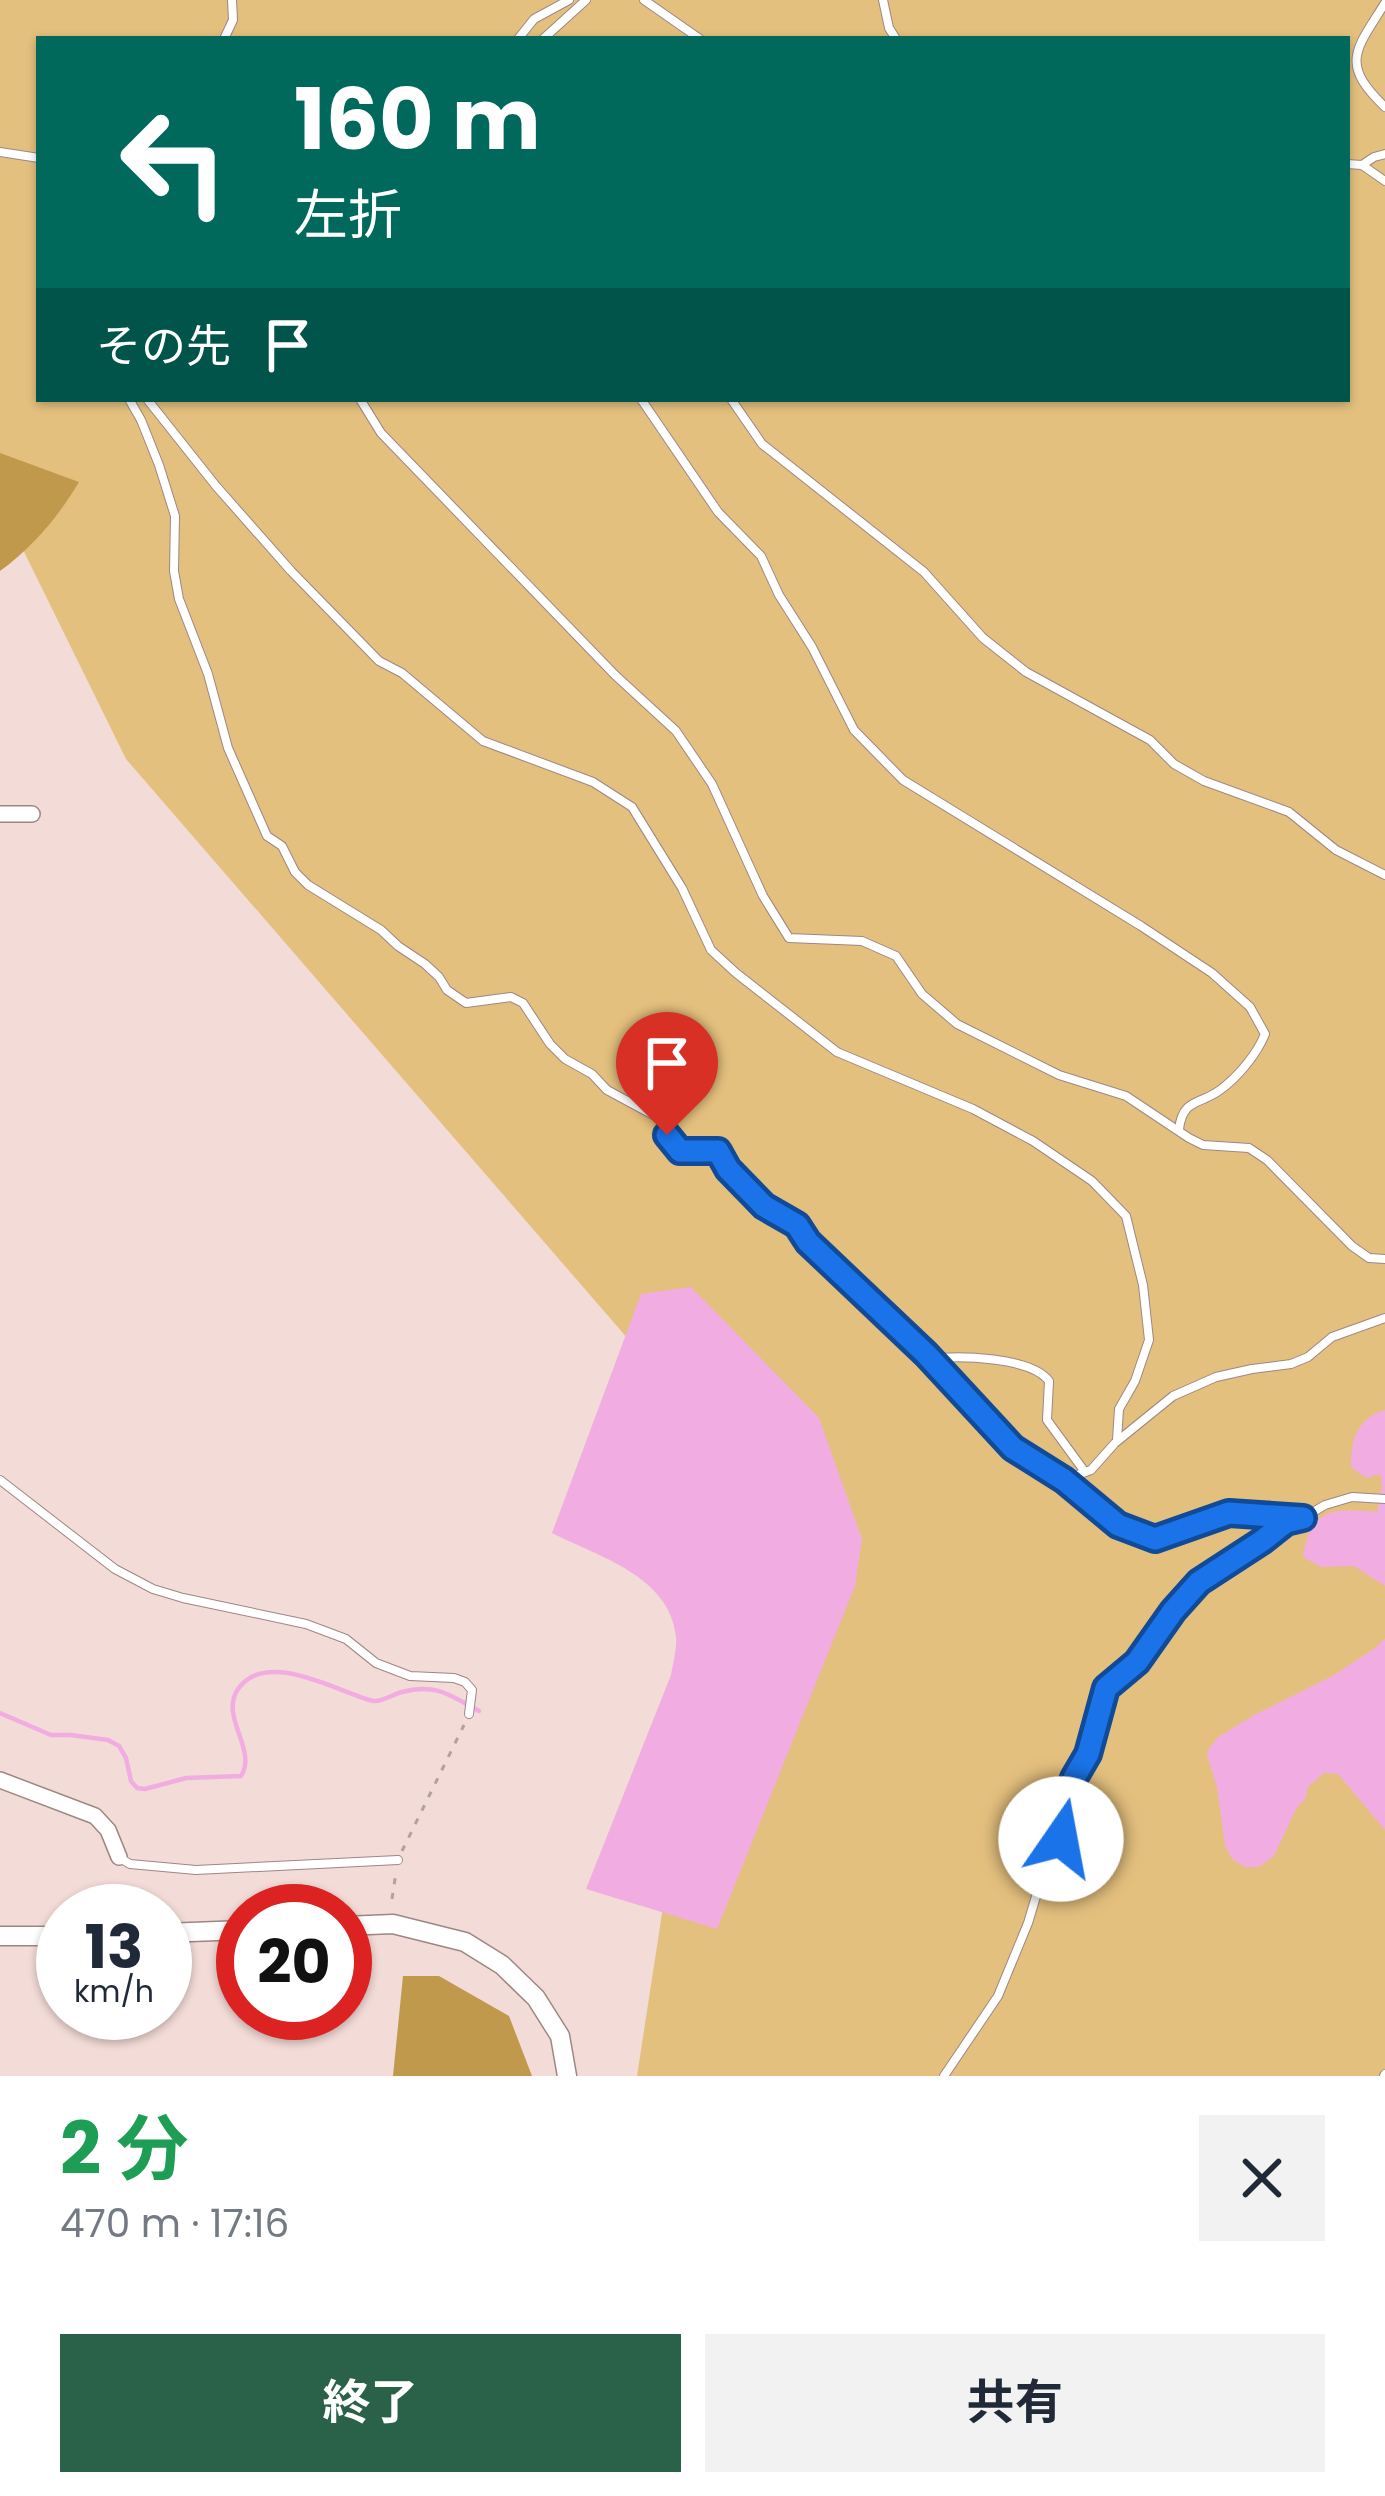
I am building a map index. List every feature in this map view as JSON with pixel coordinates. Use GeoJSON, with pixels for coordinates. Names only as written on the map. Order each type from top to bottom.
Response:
{"type":"FeatureCollection","features":[{"type":"Feature","properties":{"kind":"street"},"geometry":{"type":"LineString","coordinates":[[0,814],[32,814]]}},
{"type":"Feature","properties":{"kind":"street"},"geometry":{"type":"LineString","coordinates":[[0,1780],[95,1816],[108,1830],[119,1857]]}},
{"type":"Feature","properties":{"kind":"street"},"geometry":{"type":"LineString","coordinates":[[372,1925],[393,1924],[465,1942],[502,1965],[536,1998],[560,2036],[567,2076]]}},
{"type":"Feature","properties":{"kind":"street"},"geometry":{"type":"LineString","coordinates":[[0,1936],[36,1936]]}},
{"type":"Feature","properties":{"kind":"lane"},"geometry":{"type":"LineString","coordinates":[[225,36],[233,20],[232,0]]}},
{"type":"Feature","properties":{"kind":"lane"},"geometry":{"type":"LineString","coordinates":[[520,36],[534,19],[569,0]]}},
{"type":"Feature","properties":{"kind":"lane"},"geometry":{"type":"LineString","coordinates":[[546,36],[586,0]]}},
{"type":"Feature","properties":{"kind":"lane"},"geometry":{"type":"LineString","coordinates":[[644,0],[696,36]]}},
{"type":"Feature","properties":{"kind":"lane"},"geometry":{"type":"LineString","coordinates":[[883,0],[894,36]]}},
{"type":"Feature","properties":{"kind":"lane"},"geometry":{"type":"LineString","coordinates":[[1385,3],[1356,53],[1356,72],[1385,107]]}},
{"type":"Feature","properties":{"kind":"lane"},"geometry":{"type":"LineString","coordinates":[[0,152],[36,158]]}},
{"type":"Feature","properties":{"kind":"lane"},"geometry":{"type":"LineString","coordinates":[[1362,165],[1385,154]]}},
{"type":"Feature","properties":{"kind":"lane"},"geometry":{"type":"LineString","coordinates":[[1350,164],[1362,165],[1385,182]]}},
{"type":"Feature","properties":{"kind":"lane"},"geometry":{"type":"LineString","coordinates":[[131,402],[159,465],[175,517],[178,599],[208,674],[228,748],[267,836],[282,846],[295,872],[308,885],[381,930],[466,1003],[511,997],[523,1003],[565,1059],[592,1074],[607,1090],[659,1118],[680,1151],[718,1151],[728,1169],[764,1206],[797,1225],[808,1242],[1013,1448],[1064,1480],[1118,1525],[1155,1539],[1229,1513],[1303,1518]]}},
{"type":"Feature","properties":{"kind":"lane"},"geometry":{"type":"LineString","coordinates":[[149,402],[291,571],[379,661],[402,673],[482,741],[593,782],[632,807],[682,888],[711,950],[736,973],[837,1052],[973,1109],[1033,1141],[1091,1181],[1126,1216],[1143,1285],[1149,1340],[1119,1409],[1117,1442]]}},
{"type":"Feature","properties":{"kind":"lane"},"geometry":{"type":"LineString","coordinates":[[362,402],[381,434],[615,675],[676,730],[712,784],[763,896],[789,938],[862,941],[896,956],[922,994],[957,1024],[1059,1075],[1126,1096],[1203,1145],[1249,1148],[1268,1160],[1352,1246],[1370,1258],[1385,1259]]}},
{"type":"Feature","properties":{"kind":"lane"},"geometry":{"type":"LineString","coordinates":[[643,402],[718,512],[760,556],[854,730],[903,780],[1141,926],[1250,1007],[1265,1034],[1261,1044],[1219,1091],[1190,1104],[1180,1117],[1179,1131]]}},
{"type":"Feature","properties":{"kind":"lane"},"geometry":{"type":"LineString","coordinates":[[732,402],[762,444],[924,572],[982,638],[1026,672],[1150,740],[1174,764],[1204,781],[1289,812],[1336,850],[1385,875]]}},
{"type":"Feature","properties":{"kind":"lane"},"geometry":{"type":"LineString","coordinates":[[1064,1480],[1091,1470],[1172,1396],[1216,1377],[1291,1364],[1308,1357],[1332,1336],[1385,1318]]}},
{"type":"Feature","properties":{"kind":"lane"},"geometry":{"type":"LineString","coordinates":[[929,1359],[959,1355],[1041,1371],[1049,1382],[1047,1420],[1084,1472]]}},
{"type":"Feature","properties":{"kind":"lane"},"geometry":{"type":"LineString","coordinates":[[0,1480],[116,1569],[153,1589],[306,1624],[346,1639],[376,1663],[410,1676],[465,1682],[472,1690],[469,1714]]}},
{"type":"Feature","properties":{"kind":"lane"},"geometry":{"type":"LineString","coordinates":[[944,2076],[998,1996],[1041,1880],[1058,1856],[1064,1809],[1088,1754],[1106,1688],[1137,1662],[1199,1582],[1286,1522],[1352,1497],[1385,1499]]}},
{"type":"Feature","properties":{"kind":"lane"},"geometry":{"type":"LineString","coordinates":[[119,1857],[130,1864],[196,1870],[398,1860]]}},
{"type":"Feature","properties":{"kind":"path"},"geometry":{"type":"LineString","coordinates":[[392,1899],[398,1860],[469,1714]]}},
{"type":"Feature","properties":{"kind":"shaded area"},"geometry":{"type":"Polygon","coordinates":[[[0,0],[1385,0],[1385,2076],[637,2076],[732,1459],[126,759],[0,503],[0,0]]]}},
{"type":"Feature","properties":{"kind":"shaded area"},"geometry":{"type":"Polygon","coordinates":[[[0,453],[79,482],[44,531],[0,571],[0,453]]]}},
{"type":"Feature","properties":{"kind":"shaded area"},"geometry":{"type":"Polygon","coordinates":[[[691,1287],[819,1418],[862,1539],[855,1586],[717,1929],[586,1889],[671,1675],[676,1637],[671,1616],[647,1584],[610,1560],[552,1533],[641,1294],[691,1287]]]}},
{"type":"Feature","properties":{"kind":"shaded area"},"geometry":{"type":"Polygon","coordinates":[[[1385,1410],[1385,1586],[1354,1566],[1321,1567],[1303,1557],[1311,1528],[1326,1514],[1377,1512],[1380,1474],[1366,1478],[1351,1467],[1351,1457],[1362,1424],[1385,1410]]]}},
{"type":"Feature","properties":{"kind":"shaded area"},"geometry":{"type":"Polygon","coordinates":[[[1385,1638],[1385,1830],[1338,1774],[1324,1773],[1308,1787],[1274,1856],[1259,1867],[1245,1867],[1232,1859],[1225,1846],[1208,1750],[1218,1737],[1334,1675],[1385,1638]]]}},
{"type":"Feature","properties":{"kind":"shaded area"},"geometry":{"type":"Polygon","coordinates":[[[403,1976],[439,1976],[509,2016],[532,2076],[393,2076],[403,1976]]]}},
{"type":"Feature","properties":{"kind":"waterway"},"geometry":{"type":"LineString","coordinates":[[0,1713],[51,1735],[108,1740],[126,1758],[131,1781],[145,1789],[186,1778],[241,1776],[245,1755],[233,1700],[249,1678],[263,1673],[295,1674],[374,1701],[402,1692],[434,1690],[479,1711]]}},
{"type":"Feature","properties":{"kind":"route"},"geometry":{"type":"LineString","coordinates":[[667,1135],[680,1151],[718,1151],[728,1169],[764,1206],[797,1225],[808,1242],[926,1354],[1013,1448],[1064,1480],[1118,1525],[1155,1539],[1229,1513],[1303,1518],[1286,1522],[1199,1582],[1137,1662],[1106,1688],[1088,1754],[1064,1809],[1061,1839]]}}]}
